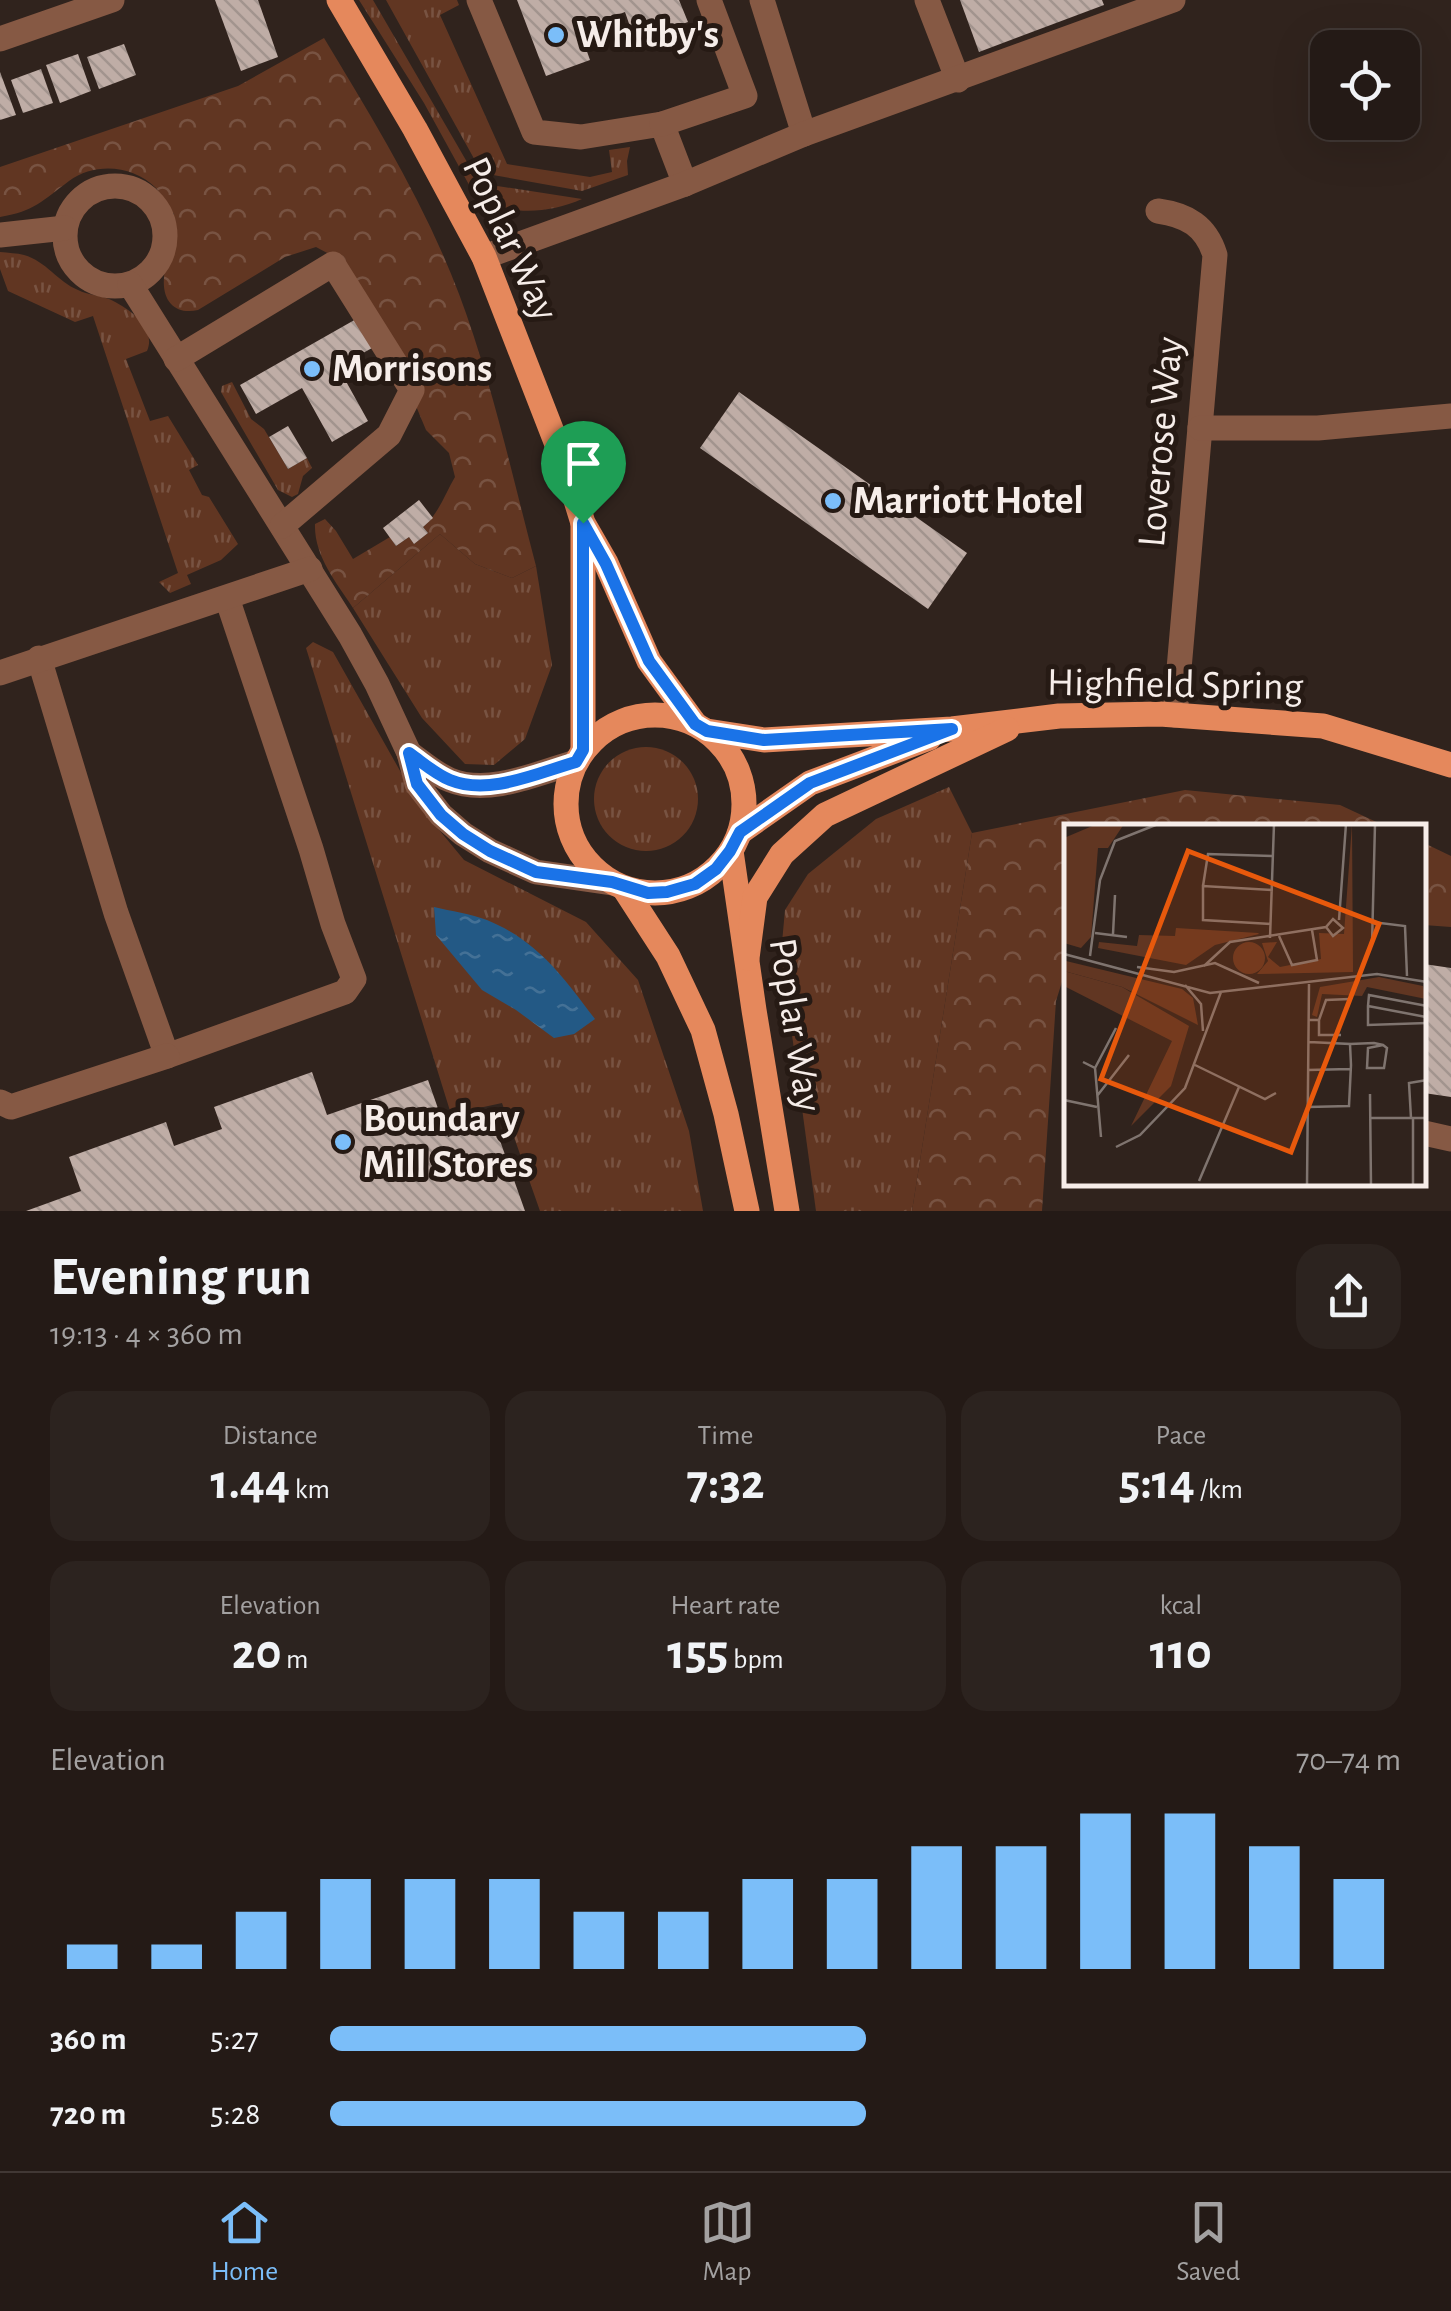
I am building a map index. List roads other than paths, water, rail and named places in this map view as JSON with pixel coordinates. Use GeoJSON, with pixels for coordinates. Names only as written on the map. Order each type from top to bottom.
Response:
{"type":"FeatureCollection","features":[{"type":"Feature","properties":{"kind":"main road","name":"Poplar Way"},"geometry":{"type":"LineString","coordinates":[[339,0],[484,258],[546,415],[583,523],[606,564],[649,661],[701,728],[723,746],[737,769],[744,809],[735,841],[747,958],[787,1211]]}},
{"type":"Feature","properties":{"kind":"main road","name":"Poplar Way"},"geometry":{"type":"LineString","coordinates":[[583,523],[580,756],[566,789],[568,824],[585,858],[618,885],[668,956],[703,1030],[746,1211]]}},
{"type":"Feature","properties":{"kind":"main road","name":"Highfield Spring"},"geometry":{"type":"LineString","coordinates":[[701,728],[764,740],[952,729],[1076,715],[1175,715],[1322,726],[1451,764]]}},
{"type":"Feature","properties":{"kind":"main road"},"geometry":{"type":"LineString","coordinates":[[580,756],[600,733],[639,716],[675,716],[701,728]]}},
{"type":"Feature","properties":{"kind":"main road"},"geometry":{"type":"LineString","coordinates":[[747,958],[755,897],[782,854],[825,815],[1030,719]]}},
{"type":"Feature","properties":{"kind":"main road","name":"Highfield Spring"},"geometry":{"type":"LineString","coordinates":[[735,841],[810,783],[952,729]]}},
{"type":"Feature","properties":{"kind":"main road"},"geometry":{"type":"LineString","coordinates":[[618,885],[648,893],[677,891],[716,869],[735,841]]}},
{"type":"Feature","properties":{"kind":"street"},"geometry":{"type":"LineString","coordinates":[[1,35],[112,0]]}},
{"type":"Feature","properties":{"kind":"street"},"geometry":{"type":"LineString","coordinates":[[479,0],[534,132],[581,137],[662,124],[745,96],[709,0]]}},
{"type":"Feature","properties":{"kind":"street"},"geometry":{"type":"LineString","coordinates":[[762,0],[804,134]]}},
{"type":"Feature","properties":{"kind":"street"},"geometry":{"type":"LineString","coordinates":[[927,0],[958,80]]}},
{"type":"Feature","properties":{"kind":"street"},"geometry":{"type":"LineString","coordinates":[[484,258],[684,184],[804,134],[1167,1]]}},
{"type":"Feature","properties":{"kind":"street"},"geometry":{"type":"LineString","coordinates":[[662,124],[684,184]]}},
{"type":"Feature","properties":{"kind":"street"},"geometry":{"type":"LineString","coordinates":[[116,186],[133,190],[156,208],[164,224],[165,242],[160,258],[150,272],[130,284],[96,283],[81,274],[70,260],[65,243],[71,212],[82,198],[99,189],[116,186]]}},
{"type":"Feature","properties":{"kind":"street","name":"Loverose Way"},"geometry":{"type":"LineString","coordinates":[[1158,211],[1189,218],[1202,229],[1215,255],[1175,715]]}},
{"type":"Feature","properties":{"kind":"street"},"geometry":{"type":"LineString","coordinates":[[0,235],[66,228]]}},
{"type":"Feature","properties":{"kind":"street"},"geometry":{"type":"LineString","coordinates":[[176,359],[333,264],[412,390],[389,435],[282,526]]}},
{"type":"Feature","properties":{"kind":"street"},"geometry":{"type":"LineString","coordinates":[[130,284],[378,684],[409,753],[417,784],[441,815],[490,851],[536,872],[618,885]]}},
{"type":"Feature","properties":{"kind":"street"},"geometry":{"type":"LineString","coordinates":[[1200,428],[1318,428],[1451,416]]}},
{"type":"Feature","properties":{"kind":"street"},"geometry":{"type":"LineString","coordinates":[[0,672],[310,569]]}},
{"type":"Feature","properties":{"kind":"street"},"geometry":{"type":"LineString","coordinates":[[0,1102],[11,1107],[168,1056],[345,992],[354,979],[227,598]]}},
{"type":"Feature","properties":{"kind":"street"},"geometry":{"type":"LineString","coordinates":[[39,658],[116,913],[168,1056]]}},
{"type":"Feature","properties":{"kind":"street"},"geometry":{"type":"LineString","coordinates":[[409,753],[451,780],[478,786],[512,781],[580,756]]}},
{"type":"Feature","properties":{"kind":"street"},"geometry":{"type":"LineString","coordinates":[[1426,1132],[1451,1138]]}},
{"type":"Feature","properties":{"kind":"water"},"geometry":{"type":"Polygon","coordinates":[[[434,907],[487,920],[521,938],[560,975],[595,1019],[574,1034],[554,1038],[482,990],[436,935],[434,907]]]}},
{"type":"Feature","properties":{"kind":"place","name":"Whitby's"},"geometry":{"type":"Point","coordinates":[556,35]}},
{"type":"Feature","properties":{"kind":"place","name":"Morrisons"},"geometry":{"type":"Point","coordinates":[312,369]}},
{"type":"Feature","properties":{"kind":"place","name":"Marriott Hotel"},"geometry":{"type":"Point","coordinates":[833,501]}},
{"type":"Feature","properties":{"kind":"place","name":"Boundary Mill Stores"},"geometry":{"type":"Point","coordinates":[343,1142]}}]}
